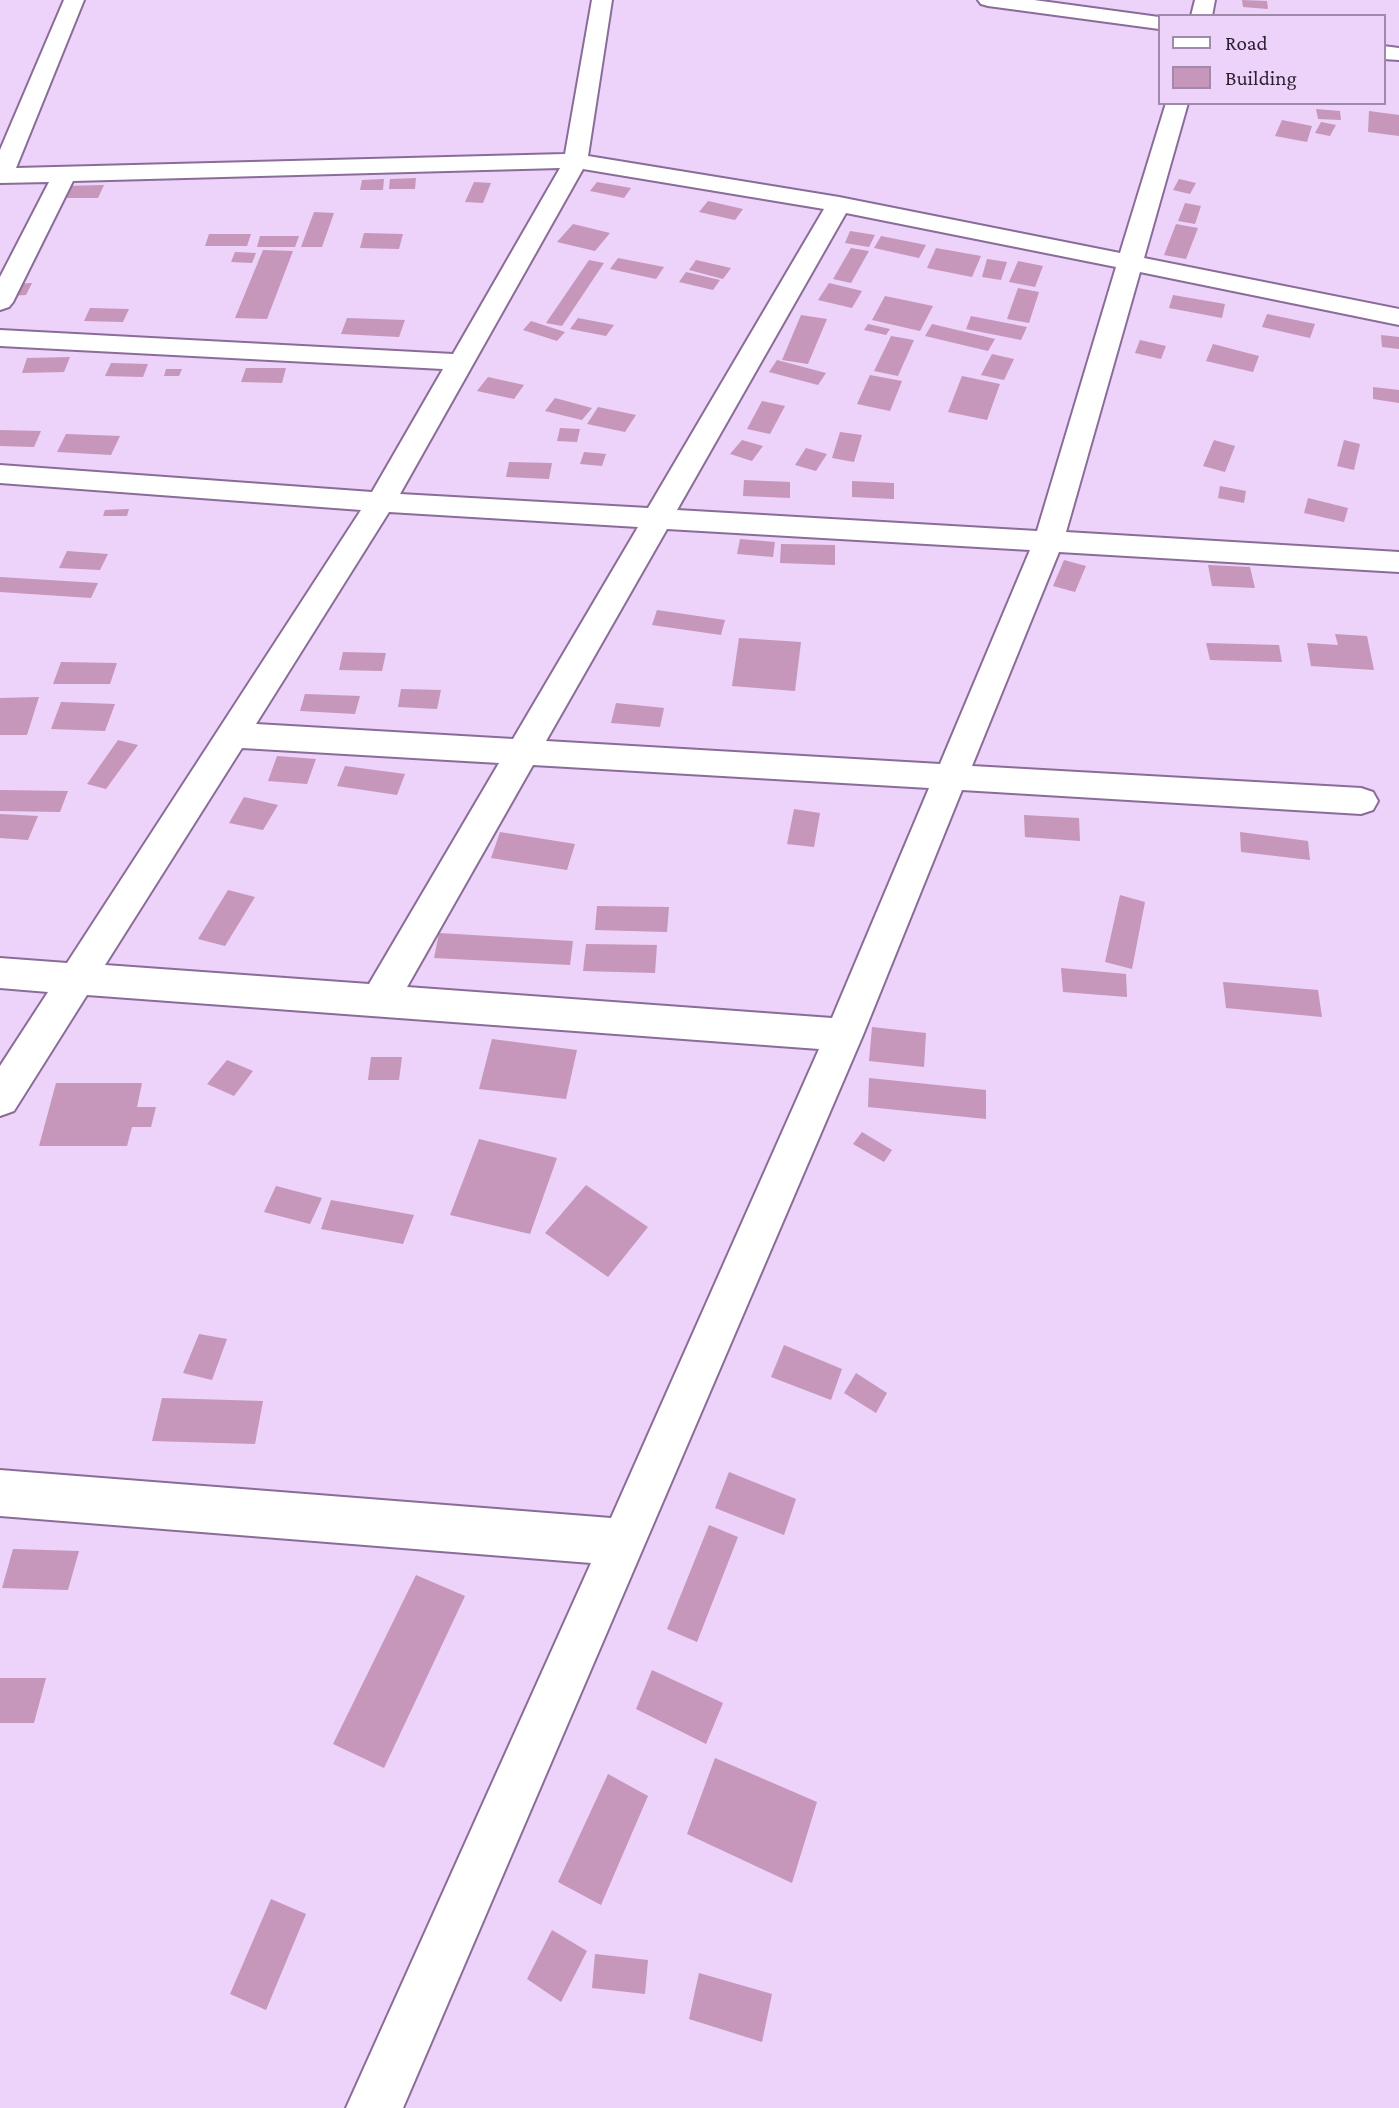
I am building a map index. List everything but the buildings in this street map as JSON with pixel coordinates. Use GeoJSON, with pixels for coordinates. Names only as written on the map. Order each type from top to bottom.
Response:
{"type":"FeatureCollection","features":[{"type":"Feature","properties":{"kind":"street"},"geometry":{"type":"LineString","coordinates":[[74,0],[0,176],[576,161],[839,204],[1399,317]]}},
{"type":"Feature","properties":{"kind":"street"},"geometry":{"type":"LineString","coordinates":[[0,1099],[381,502],[576,161],[601,0]]}},
{"type":"Feature","properties":{"kind":"street"},"geometry":{"type":"LineString","coordinates":[[988,0],[1158,23]]}},
{"type":"Feature","properties":{"kind":"street"},"geometry":{"type":"LineString","coordinates":[[374,2108],[844,1035],[1049,540],[1176,105]]}},
{"type":"Feature","properties":{"kind":"street"},"geometry":{"type":"LineString","coordinates":[[0,302],[64,174]]}},
{"type":"Feature","properties":{"kind":"street"},"geometry":{"type":"LineString","coordinates":[[379,1001],[839,204]]}},
{"type":"Feature","properties":{"kind":"street"},"geometry":{"type":"LineString","coordinates":[[0,338],[459,362]]}},
{"type":"Feature","properties":{"kind":"street"},"geometry":{"type":"LineString","coordinates":[[0,474],[381,502],[1399,562]]}},
{"type":"Feature","properties":{"kind":"street"},"geometry":{"type":"LineString","coordinates":[[233,735],[1361,801]]}},
{"type":"Feature","properties":{"kind":"street"},"geometry":{"type":"LineString","coordinates":[[0,973],[844,1035]]}},
{"type":"Feature","properties":{"kind":"street"},"geometry":{"type":"LineString","coordinates":[[0,1493],[624,1542]]}}]}
